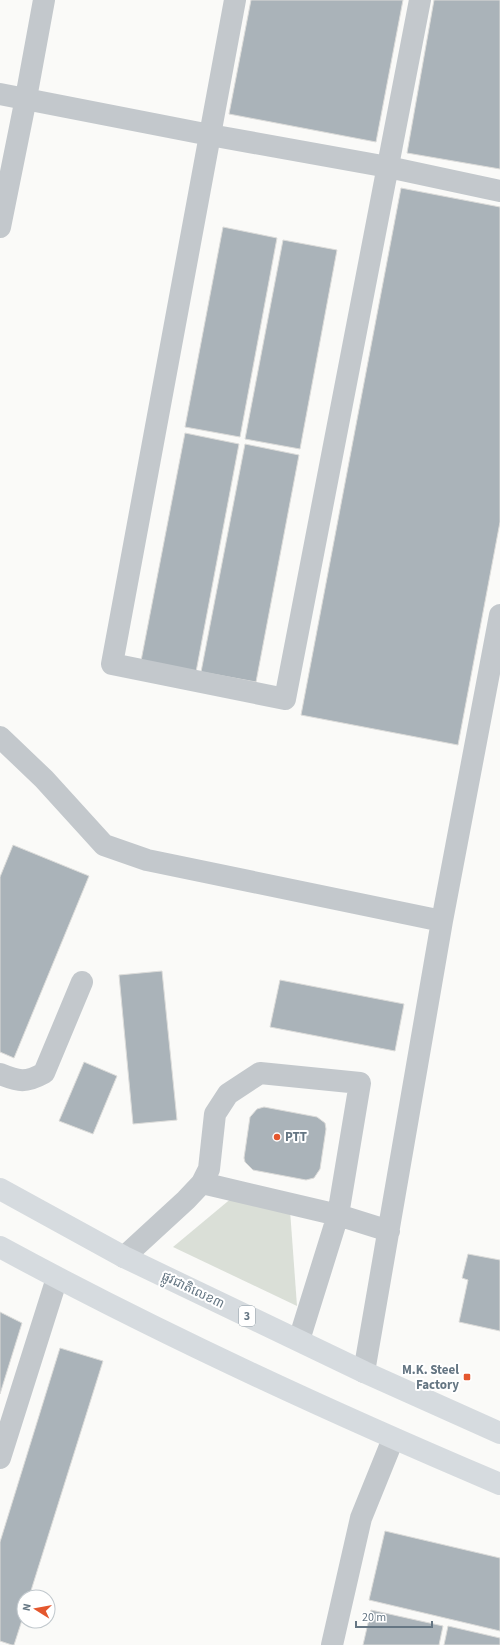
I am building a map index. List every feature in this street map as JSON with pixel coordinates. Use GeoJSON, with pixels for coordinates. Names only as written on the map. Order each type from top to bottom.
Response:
{"type":"FeatureCollection","features":[{"type":"Feature","properties":{"kind":"highway","name":"ផ្លូវជាតិលេខ៣"},"geometry":{"type":"LineString","coordinates":[[0,1189],[124,1257],[364,1372],[500,1433]]}},
{"type":"Feature","properties":{"kind":"highway"},"geometry":{"type":"LineString","coordinates":[[0,1247],[57,1278],[196,1348],[393,1439],[500,1484]]}},
{"type":"Feature","properties":{"kind":"street"},"geometry":{"type":"LineString","coordinates":[[0,227],[44,0]]}},
{"type":"Feature","properties":{"kind":"street"},"geometry":{"type":"LineString","coordinates":[[236,0],[112,664],[285,699],[420,0]]}},
{"type":"Feature","properties":{"kind":"street"},"geometry":{"type":"LineString","coordinates":[[0,94],[210,135],[388,167],[500,191]]}},
{"type":"Feature","properties":{"kind":"street"},"geometry":{"type":"LineString","coordinates":[[364,1372],[442,921],[500,615]]}},
{"type":"Feature","properties":{"kind":"street"},"geometry":{"type":"LineString","coordinates":[[0,737],[44,779],[104,845],[147,860],[442,921]]}},
{"type":"Feature","properties":{"kind":"street"},"geometry":{"type":"LineString","coordinates":[[0,1074],[15,1080],[31,1080],[44,1073],[82,982]]}},
{"type":"Feature","properties":{"kind":"street"},"geometry":{"type":"LineString","coordinates":[[124,1257],[186,1200],[202,1183],[209,1169],[215,1114],[228,1094],[260,1073],[360,1083],[338,1215],[298,1340]]}},
{"type":"Feature","properties":{"kind":"street"},"geometry":{"type":"LineString","coordinates":[[202,1183],[338,1215],[389,1230]]}},
{"type":"Feature","properties":{"kind":"street"},"geometry":{"type":"LineString","coordinates":[[0,1458],[57,1278]]}},
{"type":"Feature","properties":{"kind":"street"},"geometry":{"type":"LineString","coordinates":[[332,1645],[361,1518],[393,1439]]}},
{"type":"Feature","properties":{"kind":"shaded area"},"geometry":{"type":"Polygon","coordinates":[[[233,1197],[290,1210],[297,1306],[173,1247],[233,1197]]]}},
{"type":"Feature","properties":{"kind":"building"},"geometry":{"type":"Polygon","coordinates":[[[251,0],[403,0],[376,142],[229,114],[251,0]]]}},
{"type":"Feature","properties":{"kind":"building"},"geometry":{"type":"Polygon","coordinates":[[[434,0],[500,0],[500,169],[407,153],[434,0]]]}},
{"type":"Feature","properties":{"kind":"building"},"geometry":{"type":"Polygon","coordinates":[[[401,188],[500,207],[500,522],[458,745],[301,715],[401,188]]]}},
{"type":"Feature","properties":{"kind":"building"},"geometry":{"type":"Polygon","coordinates":[[[223,227],[277,238],[240,437],[185,427],[223,227]]]}},
{"type":"Feature","properties":{"kind":"building"},"geometry":{"type":"Polygon","coordinates":[[[283,240],[337,250],[300,449],[245,439],[283,240]]]}},
{"type":"Feature","properties":{"kind":"building"},"geometry":{"type":"Polygon","coordinates":[[[185,433],[239,444],[196,672],[141,661],[185,433]]]}},
{"type":"Feature","properties":{"kind":"building"},"geometry":{"type":"Polygon","coordinates":[[[245,444],[299,455],[256,682],[201,672],[245,444]]]}},
{"type":"Feature","properties":{"kind":"building"},"geometry":{"type":"Polygon","coordinates":[[[13,845],[89,876],[14,1058],[0,1052],[0,877],[13,845]]]}},
{"type":"Feature","properties":{"kind":"building"},"geometry":{"type":"Polygon","coordinates":[[[162,971],[177,1120],[133,1124],[119,975],[162,971]]]}},
{"type":"Feature","properties":{"kind":"building"},"geometry":{"type":"Polygon","coordinates":[[[280,980],[404,1004],[395,1051],[270,1027],[280,980]]]}},
{"type":"Feature","properties":{"kind":"building"},"geometry":{"type":"Polygon","coordinates":[[[84,1062],[117,1076],[93,1134],[59,1121],[84,1062]]]}},
{"type":"Feature","properties":{"kind":"building"},"geometry":{"type":"Polygon","coordinates":[[[264,1107],[317,1117],[325,1123],[326,1129],[320,1169],[314,1178],[306,1180],[253,1170],[245,1162],[244,1158],[250,1117],[257,1109],[264,1107]]]}},
{"type":"Feature","properties":{"kind":"building"},"geometry":{"type":"Polygon","coordinates":[[[468,1254],[500,1260],[500,1331],[459,1322],[468,1280],[462,1278],[468,1254]]]}},
{"type":"Feature","properties":{"kind":"building"},"geometry":{"type":"Polygon","coordinates":[[[0,1312],[22,1323],[0,1394],[0,1312]]]}},
{"type":"Feature","properties":{"kind":"building"},"geometry":{"type":"Polygon","coordinates":[[[60,1348],[103,1361],[32,1589],[16,1589],[16,1629],[19,1629],[14,1645],[0,1641],[0,1542],[60,1348]]]}},
{"type":"Feature","properties":{"kind":"building"},"geometry":{"type":"Polygon","coordinates":[[[385,1531],[500,1558],[500,1631],[369,1600],[385,1531]]]}},
{"type":"Feature","properties":{"kind":"building"},"geometry":{"type":"Polygon","coordinates":[[[371,1610],[443,1626],[439,1645],[363,1645],[371,1610]]]}},
{"type":"Feature","properties":{"kind":"building"},"geometry":{"type":"Polygon","coordinates":[[[448,1626],[500,1638],[500,1645],[444,1645],[448,1626]]]}},
{"type":"Feature","properties":{"kind":"place","name":"PTT"},"geometry":{"type":"Point","coordinates":[277,1137]}},
{"type":"Feature","properties":{"kind":"place","name":"M.K. Steel Factory"},"geometry":{"type":"Point","coordinates":[467,1377]}}]}
